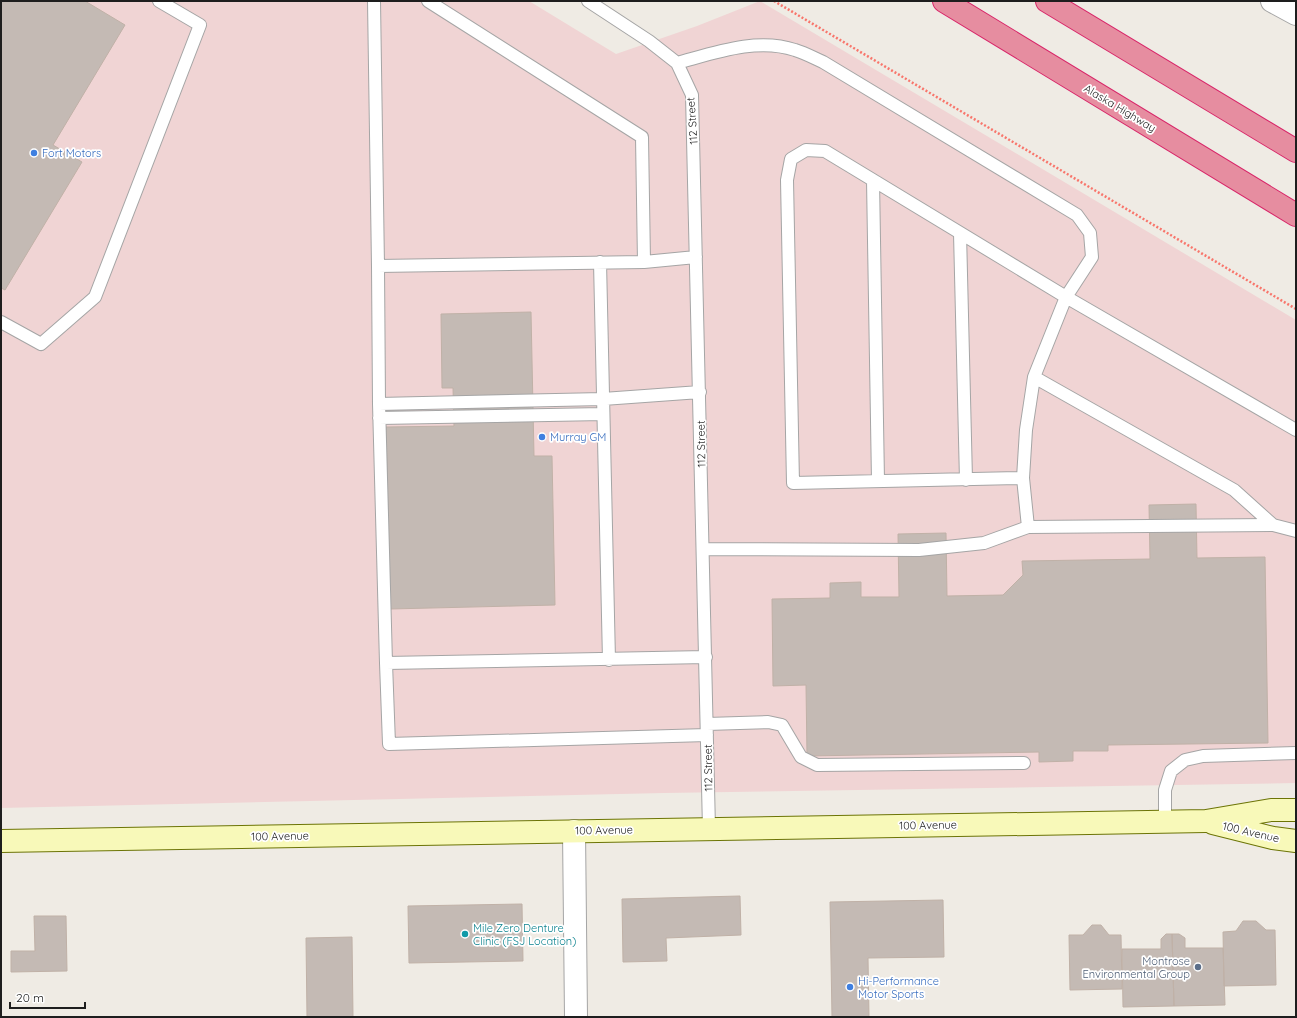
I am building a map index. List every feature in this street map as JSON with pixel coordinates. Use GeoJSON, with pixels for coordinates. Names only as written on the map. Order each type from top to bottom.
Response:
{"type":"FeatureCollection","features":[{"type":"Feature","properties":{"kind":"highway","name":"Alaska Highway"},"geometry":{"type":"LineString","coordinates":[[944,1],[1296,215]]}},
{"type":"Feature","properties":{"kind":"highway"},"geometry":{"type":"LineString","coordinates":[[1047,1],[1296,151]]}},
{"type":"Feature","properties":{"kind":"main road","name":"100 Avenue"},"geometry":{"type":"LineString","coordinates":[[1,840],[1165,821],[1206,822],[1271,810],[1296,810]]}},
{"type":"Feature","properties":{"kind":"main road","name":"100 Avenue"},"geometry":{"type":"LineString","coordinates":[[1206,822],[1273,838],[1296,841]]}},
{"type":"Feature","properties":{"kind":"street"},"geometry":{"type":"LineString","coordinates":[[1272,1],[1296,14]]}},
{"type":"Feature","properties":{"kind":"street"},"geometry":{"type":"LineString","coordinates":[[574,831],[576,1017]]}},
{"type":"Feature","properties":{"kind":"lane"},"geometry":{"type":"LineString","coordinates":[[1,322],[41,344],[95,297],[200,25],[159,1]]}},
{"type":"Feature","properties":{"kind":"lane"},"geometry":{"type":"LineString","coordinates":[[374,1],[379,418],[389,744],[707,729],[768,722],[782,725],[802,757],[818,765],[1024,763]]}},
{"type":"Feature","properties":{"kind":"lane"},"geometry":{"type":"LineString","coordinates":[[428,1],[642,137],[644,262]]}},
{"type":"Feature","properties":{"kind":"lane"},"geometry":{"type":"LineString","coordinates":[[588,1],[649,42],[677,63],[727,50],[767,46],[794,49],[823,62],[1077,215],[1090,233],[1092,257],[1066,297],[1034,377],[1026,430],[1024,478],[1028,527]]}},
{"type":"Feature","properties":{"kind":"lane","name":"112 Street"},"geometry":{"type":"LineString","coordinates":[[677,63],[692,95],[709,829]]}},
{"type":"Feature","properties":{"kind":"lane"},"geometry":{"type":"LineString","coordinates":[[1024,478],[792,483],[787,180],[791,159],[806,150],[825,151],[1066,297],[1296,430]]}},
{"type":"Feature","properties":{"kind":"lane"},"geometry":{"type":"LineString","coordinates":[[873,180],[878,481]]}},
{"type":"Feature","properties":{"kind":"lane"},"geometry":{"type":"LineString","coordinates":[[960,233],[966,480]]}},
{"type":"Feature","properties":{"kind":"lane"},"geometry":{"type":"LineString","coordinates":[[378,266],[644,262],[696,257]]}},
{"type":"Feature","properties":{"kind":"lane"},"geometry":{"type":"LineString","coordinates":[[600,262],[609,660]]}},
{"type":"Feature","properties":{"kind":"lane"},"geometry":{"type":"LineString","coordinates":[[1034,377],[1234,490],[1273,525]]}},
{"type":"Feature","properties":{"kind":"lane"},"geometry":{"type":"LineString","coordinates":[[379,404],[603,399],[700,392]]}},
{"type":"Feature","properties":{"kind":"lane"},"geometry":{"type":"LineString","coordinates":[[379,418],[603,414]]}},
{"type":"Feature","properties":{"kind":"lane"},"geometry":{"type":"LineString","coordinates":[[703,549],[919,550],[984,543],[1028,527],[1273,525],[1296,531]]}},
{"type":"Feature","properties":{"kind":"lane"},"geometry":{"type":"LineString","coordinates":[[386,663],[706,657]]}},
{"type":"Feature","properties":{"kind":"lane"},"geometry":{"type":"LineString","coordinates":[[1165,821],[1165,790],[1171,772],[1185,760],[1204,756],[1296,753]]}},
{"type":"Feature","properties":{"kind":"path"},"geometry":{"type":"LineString","coordinates":[[774,1],[1296,309]]}},
{"type":"Feature","properties":{"kind":"shaded area"},"geometry":{"type":"Polygon","coordinates":[[[1,1],[529,1],[616,54],[697,26],[760,1],[1296,320],[1296,783],[664,793],[1,808],[1,1]]]}},
{"type":"Feature","properties":{"kind":"building","name":"Fort Motors"},"geometry":{"type":"Polygon","coordinates":[[[1,1],[85,1],[125,25],[53,145],[82,162],[5,290],[1,288],[1,1]]]}},
{"type":"Feature","properties":{"kind":"building"},"geometry":{"type":"Polygon","coordinates":[[[531,312],[534,456],[552,456],[555,605],[390,609],[386,427],[454,426],[453,388],[442,388],[441,314],[531,312]]]}},
{"type":"Feature","properties":{"kind":"building"},"geometry":{"type":"Polygon","coordinates":[[[1196,504],[1197,558],[1265,557],[1268,743],[1108,745],[1108,751],[1073,751],[1073,761],[1039,762],[1039,752],[807,756],[806,685],[773,686],[772,599],[830,598],[830,583],[861,582],[861,597],[899,597],[898,534],[946,533],[947,596],[1003,595],[1023,575],[1022,561],[1150,559],[1149,505],[1196,504]]]}},
{"type":"Feature","properties":{"kind":"building"},"geometry":{"type":"Polygon","coordinates":[[[740,896],[741,935],[666,938],[667,961],[623,962],[622,899],[740,896]]]}},
{"type":"Feature","properties":{"kind":"building","name":"Hi-Performance Motor Sports"},"geometry":{"type":"Polygon","coordinates":[[[943,900],[944,957],[868,958],[869,1017],[832,1017],[830,902],[943,900]]]}},
{"type":"Feature","properties":{"kind":"building","name":"Mile Zero Denture Clinic (FSJ Location)"},"geometry":{"type":"Polygon","coordinates":[[[522,904],[523,961],[409,963],[408,906],[522,904]]]}},
{"type":"Feature","properties":{"kind":"building"},"geometry":{"type":"Polygon","coordinates":[[[34,916],[66,916],[67,971],[11,972],[11,951],[35,951],[34,916]]]}},
{"type":"Feature","properties":{"kind":"building"},"geometry":{"type":"Polygon","coordinates":[[[1243,921],[1256,921],[1266,930],[1275,930],[1276,985],[1224,986],[1223,932],[1236,931],[1243,921]]]}},
{"type":"Feature","properties":{"kind":"building"},"geometry":{"type":"Polygon","coordinates":[[[1092,925],[1101,925],[1109,935],[1121,935],[1122,989],[1070,990],[1069,935],[1083,935],[1092,925]]]}},
{"type":"Feature","properties":{"kind":"building"},"geometry":{"type":"Polygon","coordinates":[[[1166,934],[1172,934],[1174,1006],[1123,1007],[1122,949],[1161,949],[1161,939],[1166,934]]]}},
{"type":"Feature","properties":{"kind":"building","name":"Montrose Environmental Group"},"geometry":{"type":"Polygon","coordinates":[[[1172,934],[1179,934],[1185,938],[1185,948],[1223,948],[1225,1005],[1174,1006],[1172,934]]]}},
{"type":"Feature","properties":{"kind":"building"},"geometry":{"type":"Polygon","coordinates":[[[352,937],[353,1017],[307,1017],[306,938],[352,937]]]}},
{"type":"Feature","properties":{"kind":"place","name":"Fort Motors"},"geometry":{"type":"Point","coordinates":[34,153]}},
{"type":"Feature","properties":{"kind":"place","name":"Murray GM"},"geometry":{"type":"Point","coordinates":[542,437]}},
{"type":"Feature","properties":{"kind":"place","name":"Mile Zero Denture Clinic (FSJ Location)"},"geometry":{"type":"Point","coordinates":[465,934]}},
{"type":"Feature","properties":{"kind":"place","name":"Montrose Environmental Group"},"geometry":{"type":"Point","coordinates":[1198,967]}},
{"type":"Feature","properties":{"kind":"place","name":"Hi-Performance Motor Sports"},"geometry":{"type":"Point","coordinates":[850,987]}}]}
